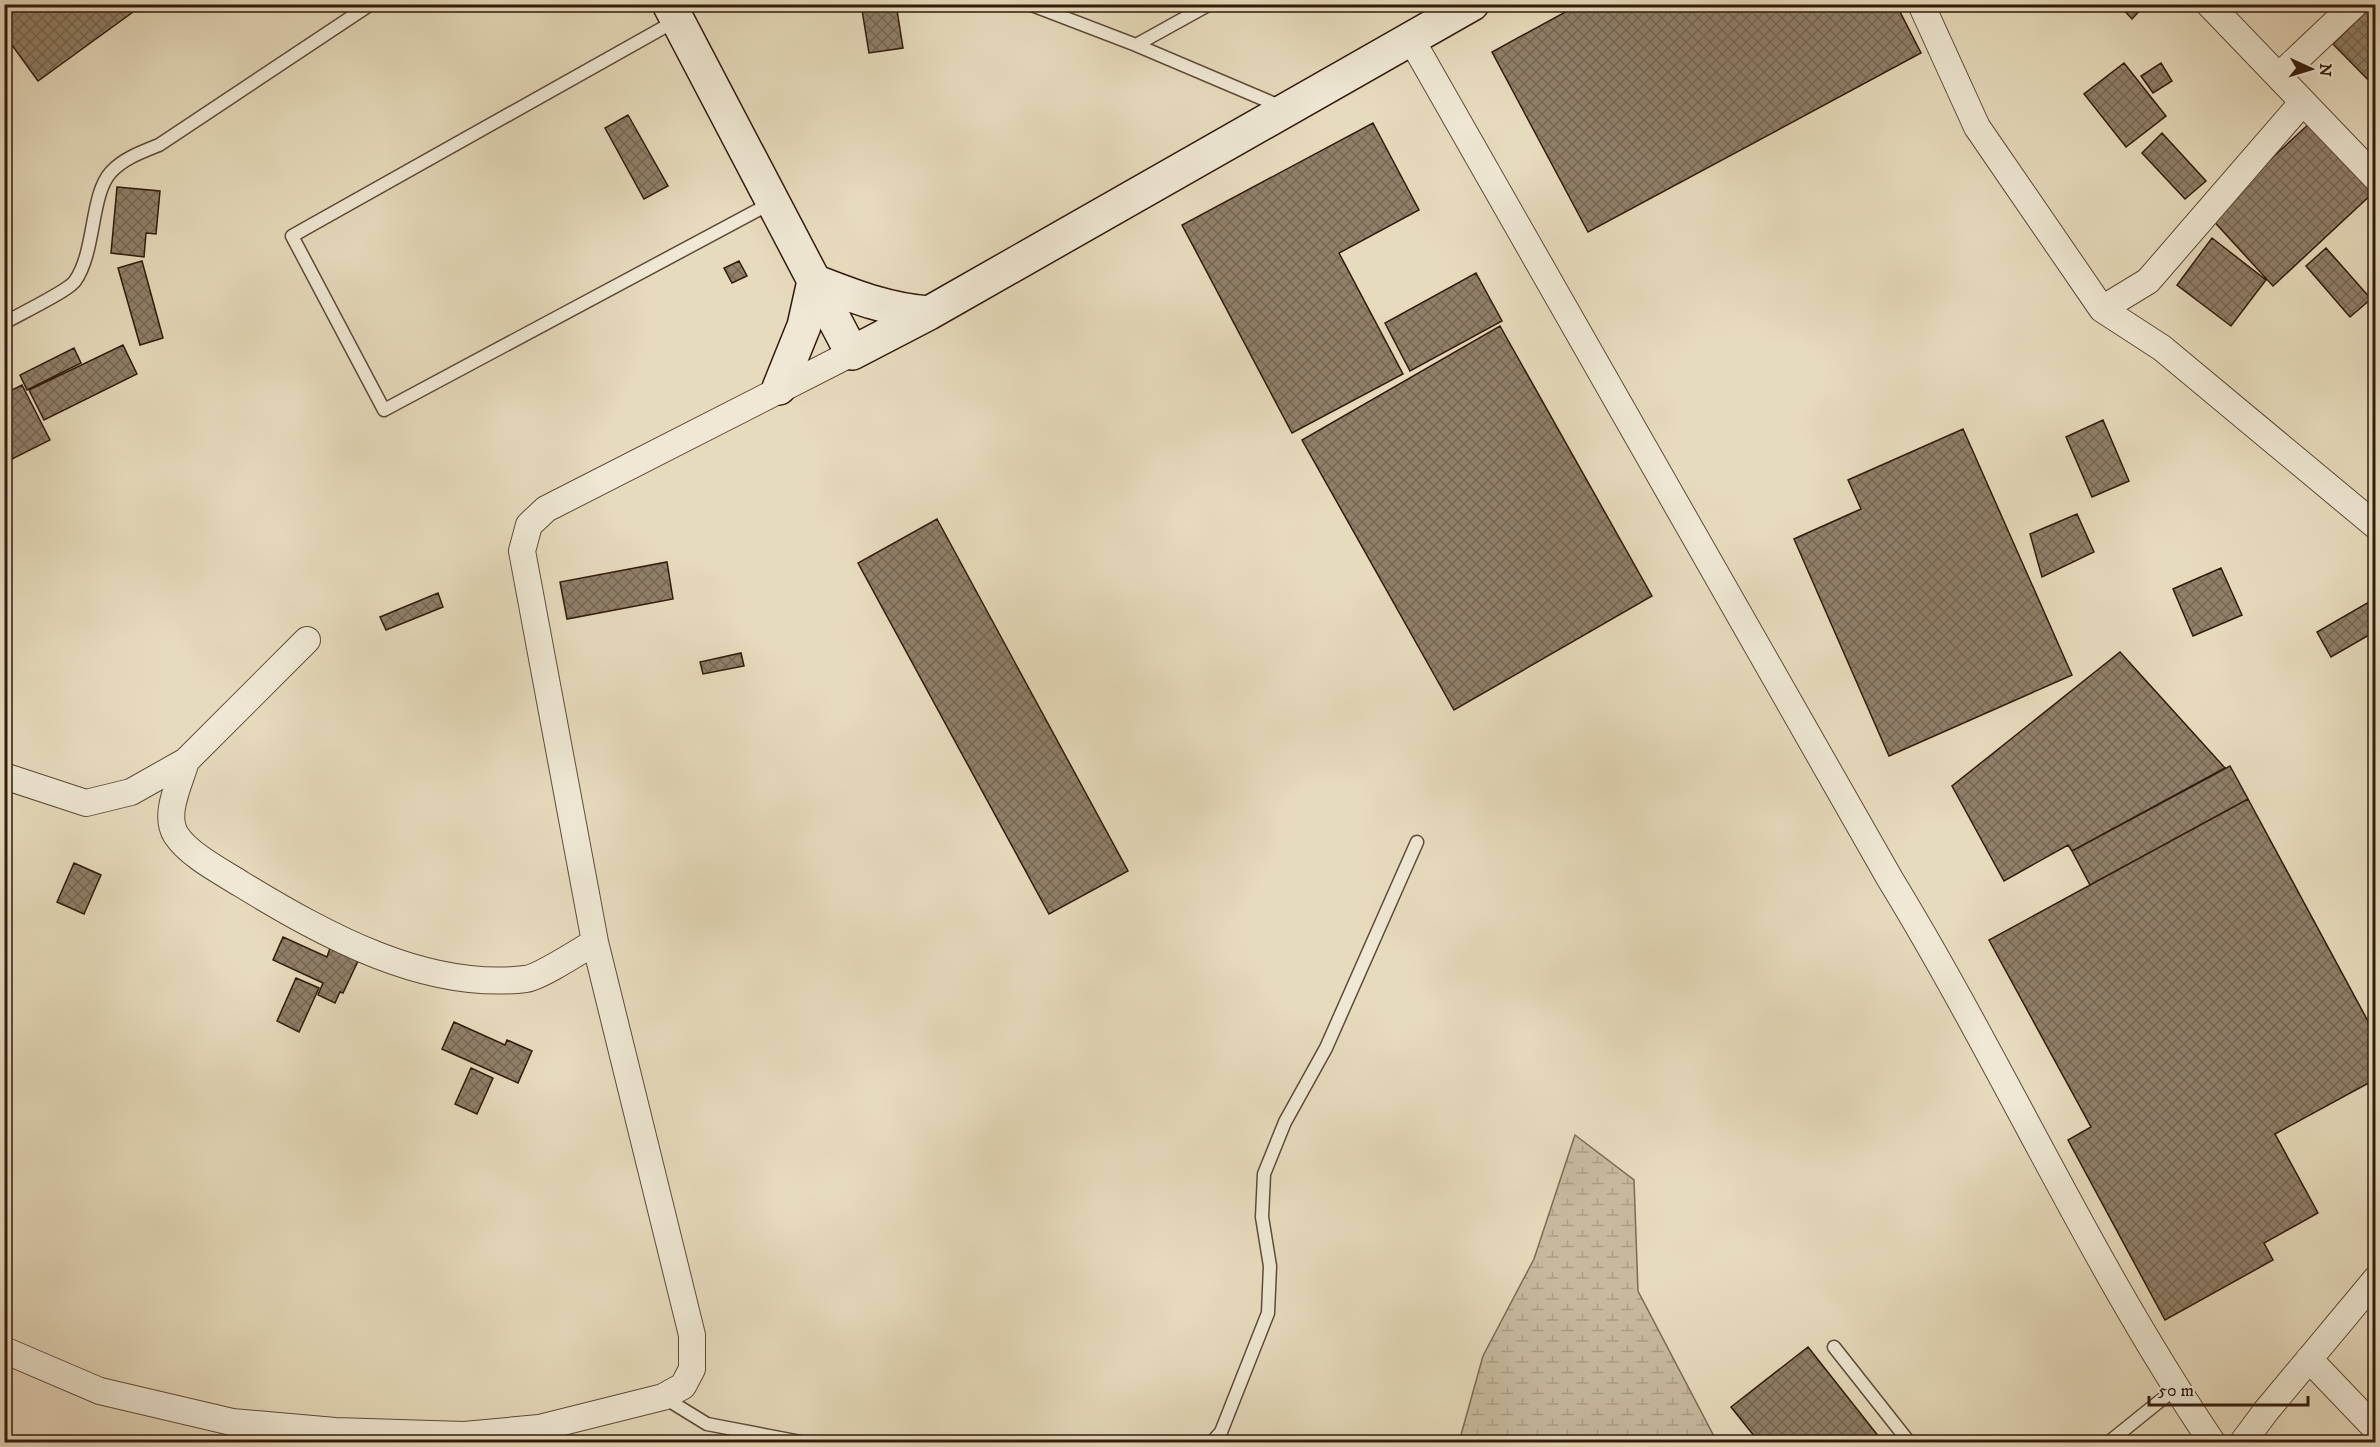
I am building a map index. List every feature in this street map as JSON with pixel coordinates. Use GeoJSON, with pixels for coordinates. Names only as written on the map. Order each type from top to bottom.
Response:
{"type":"FeatureCollection","features":[{"type":"Feature","properties":{"kind":"street"},"geometry":{"type":"LineString","coordinates":[[4,1350],[100,1391],[232,1422],[335,1431],[464,1435],[539,1428],[663,1397],[683,1386],[692,1369],[692,1335],[595,942],[522,551],[530,525],[546,509],[929,313],[1473,4]]}},
{"type":"Feature","properties":{"kind":"street"},"geometry":{"type":"LineString","coordinates":[[1921,4],[1977,127],[2103,309],[2162,348],[2376,526]]}},
{"type":"Feature","properties":{"kind":"street"},"geometry":{"type":"LineString","coordinates":[[2208,4],[2376,178]]}},
{"type":"Feature","properties":{"kind":"street"},"geometry":{"type":"LineString","coordinates":[[2278,76],[2355,4]]}},
{"type":"Feature","properties":{"kind":"street"},"geometry":{"type":"LineString","coordinates":[[674,12],[852,353]]}},
{"type":"Feature","properties":{"kind":"street"},"geometry":{"type":"LineString","coordinates":[[1411,39],[1890,879],[1944,968],[2148,1344],[2212,1443]]}},
{"type":"Feature","properties":{"kind":"street"},"geometry":{"type":"LineString","coordinates":[[2103,309],[2148,281],[2302,103]]}},
{"type":"Feature","properties":{"kind":"street"},"geometry":{"type":"LineString","coordinates":[[814,281],[871,303],[901,311],[929,313]]}},
{"type":"Feature","properties":{"kind":"street"},"geometry":{"type":"LineString","coordinates":[[779,388],[804,326],[814,281]]}},
{"type":"Feature","properties":{"kind":"street"},"geometry":{"type":"LineString","coordinates":[[4,776],[86,803],[131,792],[186,761],[307,640]]}},
{"type":"Feature","properties":{"kind":"street"},"geometry":{"type":"LineString","coordinates":[[186,761],[170,816],[176,836],[205,861],[298,919],[382,957],[472,979],[529,978],[595,942]]}},
{"type":"Feature","properties":{"kind":"street"},"geometry":{"type":"LineString","coordinates":[[2243,1443],[2266,1410],[2376,1279]]}},
{"type":"Feature","properties":{"kind":"street"},"geometry":{"type":"LineString","coordinates":[[2309,1359],[2376,1429]]}},
{"type":"Feature","properties":{"kind":"lane"},"geometry":{"type":"LineString","coordinates":[[4,323],[74,282],[88,255],[100,194],[110,173],[129,158],[159,145],[371,4]]}},
{"type":"Feature","properties":{"kind":"lane"},"geometry":{"type":"LineString","coordinates":[[1029,4],[1136,45],[1286,109]]}},
{"type":"Feature","properties":{"kind":"lane"},"geometry":{"type":"LineString","coordinates":[[1136,45],[1210,4]]}},
{"type":"Feature","properties":{"kind":"lane"},"geometry":{"type":"LineString","coordinates":[[674,12],[292,236],[384,411],[774,202]]}},
{"type":"Feature","properties":{"kind":"lane"},"geometry":{"type":"LineString","coordinates":[[1212,1443],[1221,1432],[1268,1313],[1270,1266],[1262,1217],[1264,1174],[1285,1122],[1331,1038],[1417,842]]}},
{"type":"Feature","properties":{"kind":"lane"},"geometry":{"type":"LineString","coordinates":[[1834,1347],[1909,1443]]}},
{"type":"Feature","properties":{"kind":"lane"},"geometry":{"type":"LineString","coordinates":[[2109,1443],[2176,1388]]}},
{"type":"Feature","properties":{"kind":"lane"},"geometry":{"type":"LineString","coordinates":[[663,1397],[706,1424],[801,1443]]}},
{"type":"Feature","properties":{"kind":"green space"},"geometry":{"type":"Polygon","coordinates":[[[1575,1135],[1634,1180],[1638,1291],[1717,1442],[1459,1442],[1483,1356],[1534,1259],[1575,1135]]]}},
{"type":"Feature","properties":{"kind":"building"},"geometry":{"type":"Polygon","coordinates":[[[4,4],[144,4],[38,81],[4,34],[4,4]]]}},
{"type":"Feature","properties":{"kind":"building"},"geometry":{"type":"Polygon","coordinates":[[[861,4],[896,4],[903,48],[869,53],[861,4]]]}},
{"type":"Feature","properties":{"kind":"building"},"geometry":{"type":"Polygon","coordinates":[[[1580,4],[1896,4],[1921,53],[1588,232],[1492,52],[1580,4]]]}},
{"type":"Feature","properties":{"kind":"building"},"geometry":{"type":"Polygon","coordinates":[[[2118,4],[2146,4],[2132,19],[2118,4]]]}},
{"type":"Feature","properties":{"kind":"building"},"geometry":{"type":"Polygon","coordinates":[[[2373,5],[2376,9],[2376,88],[2333,44],[2373,5]]]}},
{"type":"Feature","properties":{"kind":"building"},"geometry":{"type":"Polygon","coordinates":[[[2124,63],[2166,116],[2126,147],[2084,94],[2124,63]]]}},
{"type":"Feature","properties":{"kind":"building"},"geometry":{"type":"Polygon","coordinates":[[[2161,63],[2172,81],[2153,93],[2141,76],[2161,63]]]}},
{"type":"Feature","properties":{"kind":"building"},"geometry":{"type":"Polygon","coordinates":[[[628,115],[668,186],[644,199],[605,128],[628,115]]]}},
{"type":"Feature","properties":{"kind":"building"},"geometry":{"type":"Polygon","coordinates":[[[2311,122],[2375,191],[2273,286],[2209,216],[2311,122]]]}},
{"type":"Feature","properties":{"kind":"building"},"geometry":{"type":"Polygon","coordinates":[[[1373,123],[1419,210],[1339,253],[1403,374],[1292,433],[1182,225],[1373,123]]]}},
{"type":"Feature","properties":{"kind":"building"},"geometry":{"type":"Polygon","coordinates":[[[2162,133],[2206,181],[2185,199],[2142,153],[2162,133]]]}},
{"type":"Feature","properties":{"kind":"building"},"geometry":{"type":"Polygon","coordinates":[[[117,187],[160,191],[156,234],[146,233],[144,257],[111,253],[117,187]]]}},
{"type":"Feature","properties":{"kind":"building"},"geometry":{"type":"Polygon","coordinates":[[[2212,238],[2266,280],[2231,326],[2177,285],[2212,238]]]}},
{"type":"Feature","properties":{"kind":"building"},"geometry":{"type":"Polygon","coordinates":[[[2326,248],[2371,299],[2350,317],[2306,266],[2326,248]]]}},
{"type":"Feature","properties":{"kind":"building"},"geometry":{"type":"Polygon","coordinates":[[[142,261],[163,338],[140,345],[118,268],[142,261]]]}},
{"type":"Feature","properties":{"kind":"building"},"geometry":{"type":"Polygon","coordinates":[[[739,261],[747,276],[732,283],[724,268],[739,261]]]}},
{"type":"Feature","properties":{"kind":"building"},"geometry":{"type":"Polygon","coordinates":[[[1476,273],[1502,321],[1410,371],[1385,323],[1476,273]]]}},
{"type":"Feature","properties":{"kind":"building"},"geometry":{"type":"Polygon","coordinates":[[[1500,326],[1652,596],[1454,710],[1302,440],[1500,326]]]}},
{"type":"Feature","properties":{"kind":"building"},"geometry":{"type":"Polygon","coordinates":[[[123,345],[137,374],[44,420],[29,390],[123,345]]]}},
{"type":"Feature","properties":{"kind":"building"},"geometry":{"type":"Polygon","coordinates":[[[74,348],[81,363],[27,390],[20,375],[74,348]]]}},
{"type":"Feature","properties":{"kind":"building"},"geometry":{"type":"Polygon","coordinates":[[[22,385],[50,440],[4,463],[4,394],[22,385]]]}},
{"type":"Feature","properties":{"kind":"building"},"geometry":{"type":"Polygon","coordinates":[[[2103,420],[2129,481],[2092,497],[2066,437],[2103,420]]]}},
{"type":"Feature","properties":{"kind":"building"},"geometry":{"type":"Polygon","coordinates":[[[1963,429],[2072,675],[1889,756],[1794,539],[1861,509],[1848,480],[1963,429]]]}},
{"type":"Feature","properties":{"kind":"building"},"geometry":{"type":"Polygon","coordinates":[[[2077,514],[2094,552],[2042,577],[2030,534],[2077,514]]]}},
{"type":"Feature","properties":{"kind":"building"},"geometry":{"type":"Polygon","coordinates":[[[937,519],[1128,871],[1049,914],[858,563],[937,519]]]}},
{"type":"Feature","properties":{"kind":"building"},"geometry":{"type":"Polygon","coordinates":[[[667,562],[673,599],[567,619],[560,582],[667,562]]]}},
{"type":"Feature","properties":{"kind":"building"},"geometry":{"type":"Polygon","coordinates":[[[2221,568],[2242,615],[2193,636],[2173,589],[2221,568]]]}},
{"type":"Feature","properties":{"kind":"building"},"geometry":{"type":"Polygon","coordinates":[[[438,593],[443,607],[386,630],[380,617],[438,593]]]}},
{"type":"Feature","properties":{"kind":"building"},"geometry":{"type":"Polygon","coordinates":[[[2369,602],[2376,613],[2376,631],[2331,657],[2317,632],[2369,602]]]}},
{"type":"Feature","properties":{"kind":"building"},"geometry":{"type":"Polygon","coordinates":[[[2120,652],[2225,768],[2072,851],[2068,845],[2004,881],[1952,786],[2120,652]]]}},
{"type":"Feature","properties":{"kind":"building"},"geometry":{"type":"Polygon","coordinates":[[[741,653],[744,666],[703,674],[700,662],[741,653]]]}},
{"type":"Feature","properties":{"kind":"building"},"geometry":{"type":"Polygon","coordinates":[[[2230,766],[2248,799],[2090,885],[2072,851],[2230,766]]]}},
{"type":"Feature","properties":{"kind":"building"},"geometry":{"type":"Polygon","coordinates":[[[2248,799],[2376,1036],[2376,1079],[2275,1134],[2318,1213],[2264,1243],[2273,1260],[2165,1320],[2068,1140],[2091,1127],[1989,940],[2248,799]]]}},
{"type":"Feature","properties":{"kind":"building"},"geometry":{"type":"Polygon","coordinates":[[[74,863],[101,875],[84,914],[57,902],[74,863]]]}},
{"type":"Feature","properties":{"kind":"building"},"geometry":{"type":"Polygon","coordinates":[[[283,937],[327,957],[330,948],[358,961],[343,993],[340,992],[335,1003],[318,995],[323,983],[273,960],[283,937]]]}},
{"type":"Feature","properties":{"kind":"building"},"geometry":{"type":"Polygon","coordinates":[[[296,978],[319,988],[299,1032],[277,1021],[296,978]]]}},
{"type":"Feature","properties":{"kind":"building"},"geometry":{"type":"Polygon","coordinates":[[[454,1022],[505,1045],[507,1040],[532,1051],[518,1083],[442,1049],[454,1022]]]}},
{"type":"Feature","properties":{"kind":"building"},"geometry":{"type":"Polygon","coordinates":[[[471,1068],[493,1078],[477,1114],[455,1104],[471,1068]]]}},
{"type":"Feature","properties":{"kind":"building"},"geometry":{"type":"Polygon","coordinates":[[[1808,1347],[1883,1442],[1759,1442],[1731,1407],[1808,1347]]]}}]}
